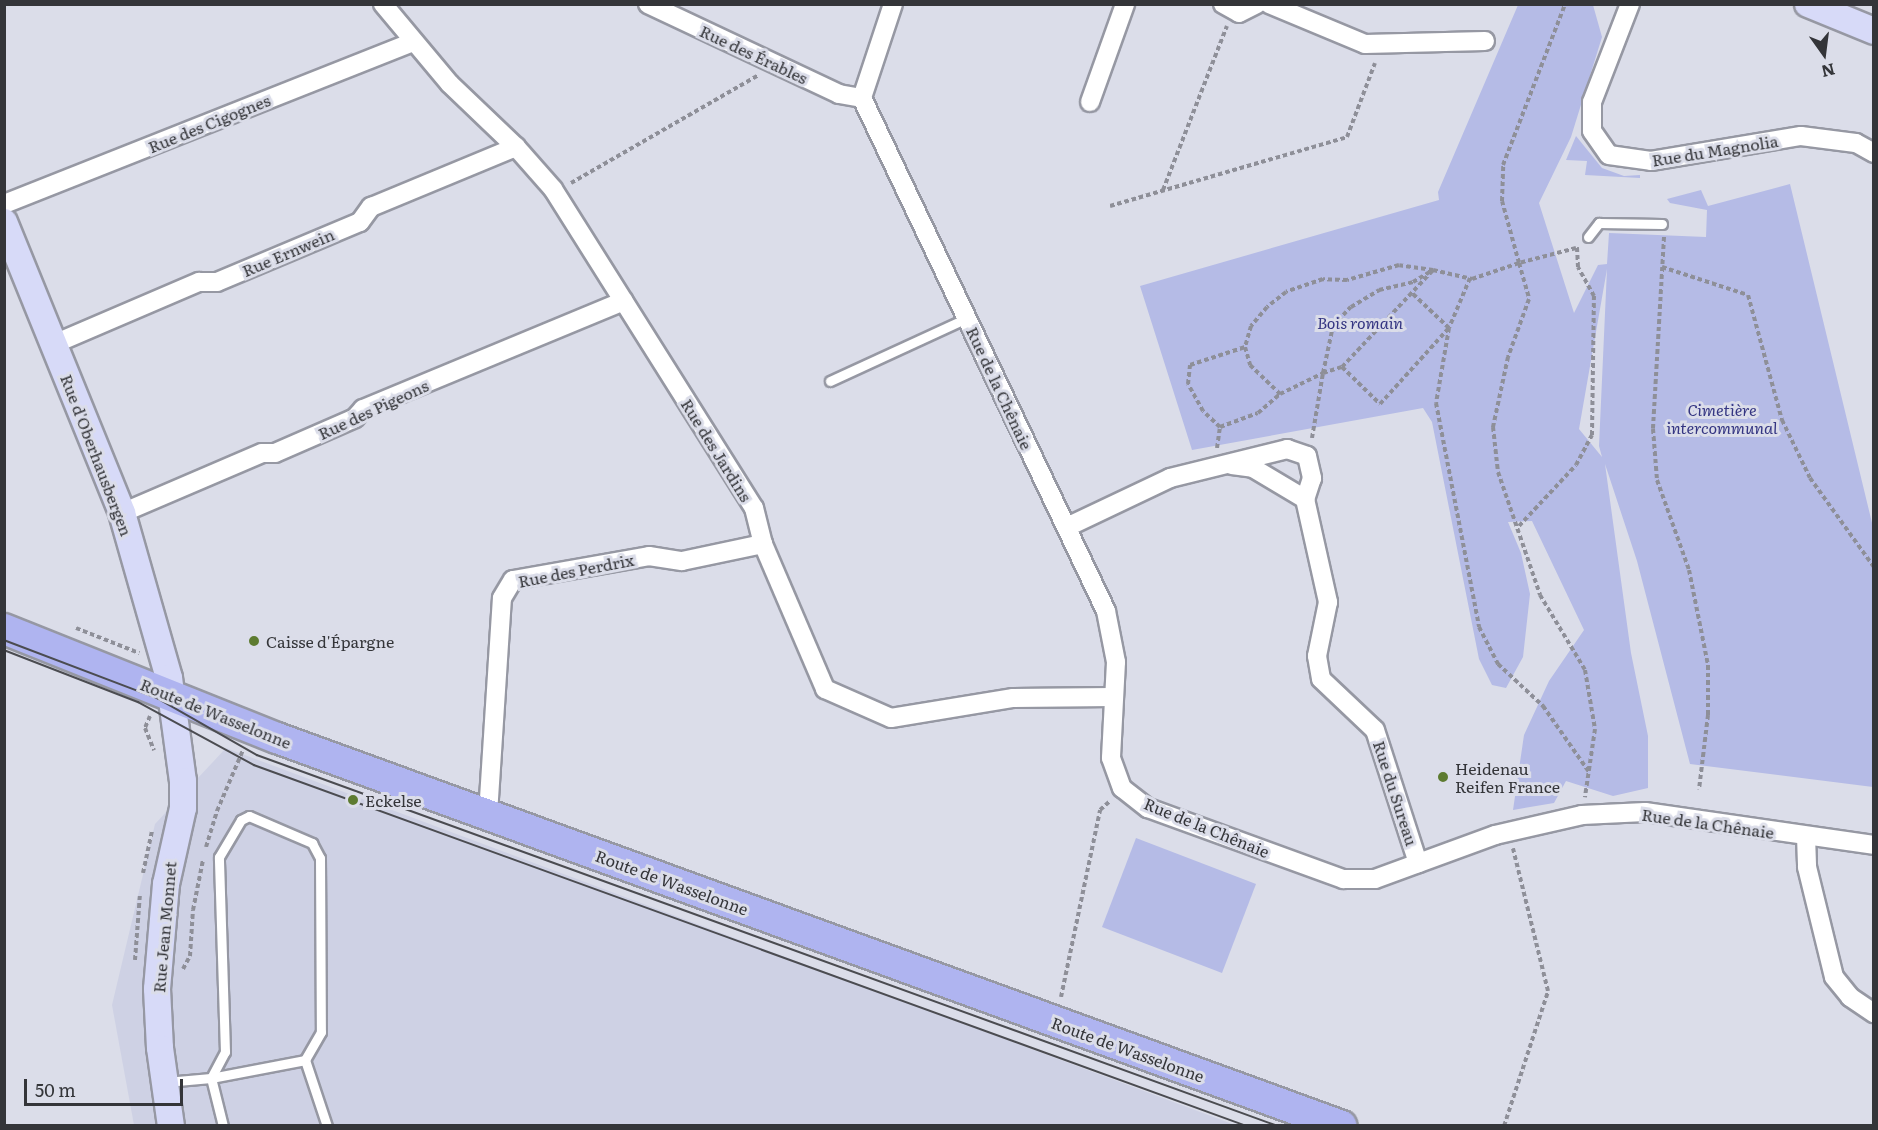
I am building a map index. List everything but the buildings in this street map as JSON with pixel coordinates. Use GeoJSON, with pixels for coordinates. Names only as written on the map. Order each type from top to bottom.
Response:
{"type":"FeatureCollection","features":[{"type":"Feature","properties":{"kind":"main road","name":"Route de Wasselonne"},"geometry":{"type":"LineString","coordinates":[[4,629],[127,662],[163,702],[277,738],[1342,1125]]}},
{"type":"Feature","properties":{"kind":"street","name":"Rue des Jardins"},"geometry":{"type":"LineString","coordinates":[[383,4],[413,42],[516,147],[555,192],[754,508],[763,544],[825,688],[891,718],[1013,698],[1113,697]]}},
{"type":"Feature","properties":{"kind":"street","name":"Rue des Érables"},"geometry":{"type":"LineString","coordinates":[[648,4],[839,94],[862,98]]}},
{"type":"Feature","properties":{"kind":"street"},"geometry":{"type":"LineString","coordinates":[[862,98],[893,4]]}},
{"type":"Feature","properties":{"kind":"street"},"geometry":{"type":"LineString","coordinates":[[1090,102],[1125,4]]}},
{"type":"Feature","properties":{"kind":"street"},"geometry":{"type":"LineString","coordinates":[[1227,8],[1245,12],[1257,4]]}},
{"type":"Feature","properties":{"kind":"street"},"geometry":{"type":"LineString","coordinates":[[1269,4],[1365,44],[1485,41]]}},
{"type":"Feature","properties":{"kind":"street","name":"Rue du Magnolia"},"geometry":{"type":"LineString","coordinates":[[1630,4],[1592,102],[1592,131],[1609,155],[1651,161],[1801,136],[1857,143],[1874,153]]}},
{"type":"Feature","properties":{"kind":"street"},"geometry":{"type":"LineString","coordinates":[[1808,4],[1874,31]]}},
{"type":"Feature","properties":{"kind":"street","name":"Rue des Cigognes"},"geometry":{"type":"LineString","coordinates":[[4,204],[413,42]]}},
{"type":"Feature","properties":{"kind":"street","name":"Rue de la Chênaie"},"geometry":{"type":"LineString","coordinates":[[862,98],[1106,611],[1116,662],[1111,758],[1122,788],[1148,808],[1343,879],[1375,879],[1510,832],[1582,815],[1645,812],[1874,845]]}},
{"type":"Feature","properties":{"kind":"street","name":"Rue Ernwein"},"geometry":{"type":"LineString","coordinates":[[54,344],[199,282],[218,282],[360,222],[370,207],[516,147]]}},
{"type":"Feature","properties":{"kind":"street","name":"Rue d'Oberhausbergen"},"geometry":{"type":"LineString","coordinates":[[4,222],[122,513],[162,645],[163,702]]}},
{"type":"Feature","properties":{"kind":"street","name":"Rue des Pigeons"},"geometry":{"type":"LineString","coordinates":[[122,513],[262,453],[274,453],[355,418],[363,410],[624,302]]}},
{"type":"Feature","properties":{"kind":"street"},"geometry":{"type":"LineString","coordinates":[[1067,527],[1170,478],[1287,449],[1307,456]]}},
{"type":"Feature","properties":{"kind":"street","name":"Rue du Sureau"},"geometry":{"type":"LineString","coordinates":[[1307,456],[1312,478],[1305,499],[1329,602],[1317,656],[1321,679],[1334,695],[1376,730],[1418,863]]}},
{"type":"Feature","properties":{"kind":"street"},"geometry":{"type":"LineString","coordinates":[[1221,464],[1253,468],[1305,499]]}},
{"type":"Feature","properties":{"kind":"street","name":"Rue des Perdrix"},"geometry":{"type":"LineString","coordinates":[[488,814],[502,598],[513,580],[649,556],[682,561],[763,544]]}},
{"type":"Feature","properties":{"kind":"street","name":"Rue Jean Monnet"},"geometry":{"type":"LineString","coordinates":[[163,702],[182,760],[183,808],[166,884],[157,989],[164,1083],[171,1125]]}},
{"type":"Feature","properties":{"kind":"street"},"geometry":{"type":"LineString","coordinates":[[1806,836],[1807,867],[1834,977],[1850,997],[1874,1013]]}},
{"type":"Feature","properties":{"kind":"lane"},"geometry":{"type":"LineString","coordinates":[[1588,237],[1599,223],[1662,224]]}},
{"type":"Feature","properties":{"kind":"lane"},"geometry":{"type":"LineString","coordinates":[[830,381],[967,318]]}},
{"type":"Feature","properties":{"kind":"lane"},"geometry":{"type":"LineString","coordinates":[[223,1125],[211,1078],[225,1052],[219,857],[241,820],[249,816],[312,843],[320,858],[321,1032],[305,1060],[327,1125]]}},
{"type":"Feature","properties":{"kind":"lane"},"geometry":{"type":"LineString","coordinates":[[164,1083],[211,1078],[305,1060]]}},
{"type":"Feature","properties":{"kind":"path"},"geometry":{"type":"LineString","coordinates":[[1565,4],[1503,165],[1502,201],[1529,299],[1508,357],[1493,427],[1498,472],[1540,595],[1585,670],[1595,729],[1582,815]]}},
{"type":"Feature","properties":{"kind":"path"},"geometry":{"type":"LineString","coordinates":[[1162,190],[1227,8]]}},
{"type":"Feature","properties":{"kind":"path"},"geometry":{"type":"LineString","coordinates":[[1110,206],[1347,137],[1375,70],[1375,43]]}},
{"type":"Feature","properties":{"kind":"path"},"geometry":{"type":"LineString","coordinates":[[555,192],[776,65]]}},
{"type":"Feature","properties":{"kind":"path"},"geometry":{"type":"LineString","coordinates":[[1664,235],[1653,429],[1657,480],[1689,570],[1708,665],[1708,715],[1699,789]]}},
{"type":"Feature","properties":{"kind":"path"},"geometry":{"type":"LineString","coordinates":[[1280,394],[1250,365],[1245,347],[1251,326],[1286,292],[1323,279],[1347,280],[1400,265],[1470,278],[1576,248],[1588,237]]}},
{"type":"Feature","properties":{"kind":"path"},"geometry":{"type":"LineString","coordinates":[[1518,527],[1576,465],[1592,435],[1594,296],[1578,267],[1576,248]]}},
{"type":"Feature","properties":{"kind":"path"},"geometry":{"type":"LineString","coordinates":[[1662,267],[1748,295],[1782,420],[1810,478],[1874,567]]}},
{"type":"Feature","properties":{"kind":"path"},"geometry":{"type":"LineString","coordinates":[[1220,427],[1258,413],[1280,394],[1342,367],[1433,270]]}},
{"type":"Feature","properties":{"kind":"path"},"geometry":{"type":"LineString","coordinates":[[1307,456],[1317,420],[1323,374],[1333,326],[1350,307],[1379,290],[1413,282],[1433,270]]}},
{"type":"Feature","properties":{"kind":"path"},"geometry":{"type":"LineString","coordinates":[[1470,278],[1449,328],[1436,403],[1479,627],[1498,664],[1543,706],[1590,773]]}},
{"type":"Feature","properties":{"kind":"path"},"geometry":{"type":"LineString","coordinates":[[1412,293],[1449,328]]}},
{"type":"Feature","properties":{"kind":"path"},"geometry":{"type":"LineString","coordinates":[[1342,367],[1380,404],[1449,328]]}},
{"type":"Feature","properties":{"kind":"path"},"geometry":{"type":"LineString","coordinates":[[1220,427],[1203,411],[1188,384],[1190,365],[1245,347]]}},
{"type":"Feature","properties":{"kind":"path"},"geometry":{"type":"LineString","coordinates":[[1220,427],[1217,447],[1221,464]]}},
{"type":"Feature","properties":{"kind":"path"},"geometry":{"type":"LineString","coordinates":[[156,756],[145,728],[163,702]]}},
{"type":"Feature","properties":{"kind":"path"},"geometry":{"type":"LineString","coordinates":[[1058,1007],[1100,810],[1122,788]]}},
{"type":"Feature","properties":{"kind":"path"},"geometry":{"type":"LineString","coordinates":[[153,825],[144,863],[134,956],[138,968],[157,989]]}},
{"type":"Feature","properties":{"kind":"path"},"geometry":{"type":"LineString","coordinates":[[1504,1125],[1548,991],[1510,832]]}},
{"type":"Feature","properties":{"kind":"shaded area"},"geometry":{"type":"Polygon","coordinates":[[[226,748],[1235,1125],[134,1125],[112,1005],[155,824],[226,748]]]}},
{"type":"Feature","properties":{"kind":"green space"},"geometry":{"type":"Polygon","coordinates":[[[1518,5],[1593,5],[1602,37],[1571,137],[1539,203],[1574,313],[1598,265],[1607,264],[1609,233],[1706,237],[1707,210],[1670,203],[1667,199],[1701,190],[1708,206],[1790,184],[1873,527],[1873,787],[1690,764],[1637,561],[1605,464],[1631,653],[1648,736],[1648,788],[1613,796],[1566,781],[1554,803],[1513,810],[1524,735],[1549,681],[1584,630],[1532,521],[1508,522],[1521,553],[1530,594],[1523,657],[1506,688],[1492,685],[1479,659],[1432,422],[1423,408],[1192,450],[1140,286],[1439,200],[1438,192],[1518,5]],[[1607,269],[1579,429],[1602,457],[1599,446],[1607,269]]]}},
{"type":"Feature","properties":{"kind":"green space"},"geometry":{"type":"Polygon","coordinates":[[[1576,136],[1602,168],[1624,176],[1640,175],[1640,178],[1585,175],[1587,161],[1566,160],[1576,136]]]}},
{"type":"Feature","properties":{"kind":"green space"},"geometry":{"type":"Polygon","coordinates":[[[1136,838],[1256,884],[1222,973],[1102,927],[1136,838]]]}},
{"type":"Feature","properties":{"kind":"tram line"},"geometry":{"type":"LineString","coordinates":[[4,640],[157,698],[257,755],[1278,1126]]}},
{"type":"Feature","properties":{"kind":"tram line"},"geometry":{"type":"LineString","coordinates":[[4,650],[138,702],[254,765],[1247,1126]]}},
{"type":"Feature","properties":{"kind":"place","name":"Caisse d'Épargne"},"geometry":{"type":"Point","coordinates":[254,641]}},
{"type":"Feature","properties":{"kind":"place","name":"Heidenau Reifen France"},"geometry":{"type":"Point","coordinates":[1443,777]}},
{"type":"Feature","properties":{"kind":"place","name":"Eckelse"},"geometry":{"type":"Point","coordinates":[353,800]}},
{"type":"Feature","properties":{"kind":"park label","name":"Bois romain"},"geometry":{"type":"Point","coordinates":[1360,322]}},
{"type":"Feature","properties":{"kind":"park label","name":"Cimetière intercommunal"},"geometry":{"type":"Point","coordinates":[1722,418]}}]}
